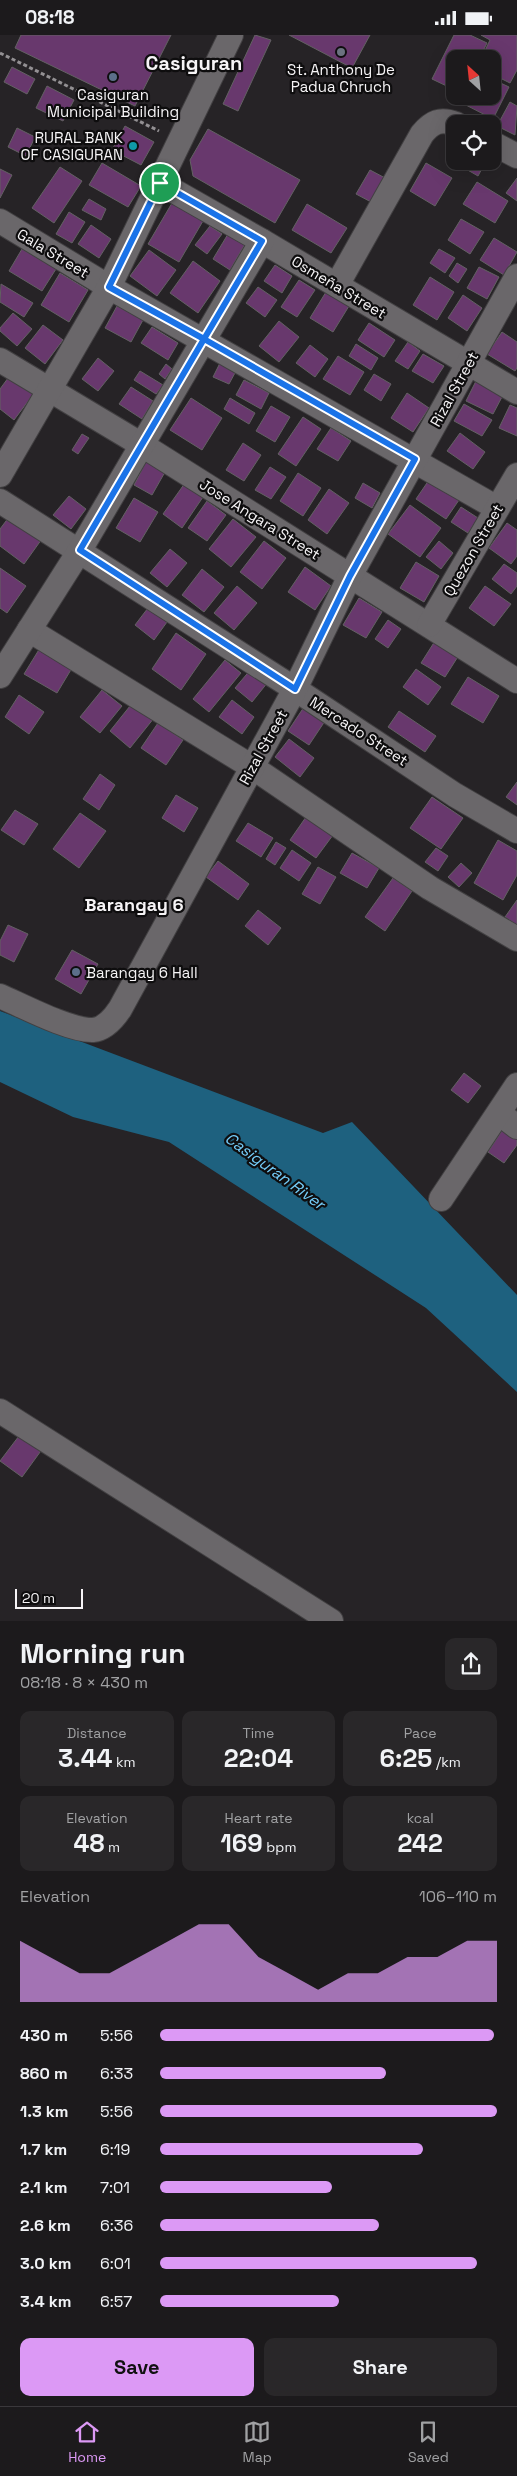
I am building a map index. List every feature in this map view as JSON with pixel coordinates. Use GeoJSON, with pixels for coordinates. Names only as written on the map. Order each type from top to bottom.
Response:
{"type":"FeatureCollection","features":[{"type":"Feature","properties":{"kind":"street"},"geometry":{"type":"LineString","coordinates":[[0,475],[109,287],[232,35]]}},
{"type":"Feature","properties":{"kind":"street"},"geometry":{"type":"LineString","coordinates":[[337,285],[422,134],[430,125],[438,121],[446,122]]}},
{"type":"Feature","properties":{"kind":"street"},"geometry":{"type":"LineString","coordinates":[[501,148],[517,156]]}},
{"type":"Feature","properties":{"kind":"street","name":"Osmeña Street"},"geometry":{"type":"LineString","coordinates":[[160,183],[517,392]]}},
{"type":"Feature","properties":{"kind":"street","name":"Gala Street"},"geometry":{"type":"LineString","coordinates":[[0,221],[109,287],[415,459],[497,508]]}},
{"type":"Feature","properties":{"kind":"street"},"geometry":{"type":"LineString","coordinates":[[0,676],[80,550],[262,241]]}},
{"type":"Feature","properties":{"kind":"street","name":"Rizal Street"},"geometry":{"type":"LineString","coordinates":[[0,995],[72,1026],[92,1030],[103,1026],[113,1019],[295,689],[350,576],[517,276]]}},
{"type":"Feature","properties":{"kind":"street","name":"Jose Angara Street"},"geometry":{"type":"LineString","coordinates":[[0,360],[142,445],[517,681]]}},
{"type":"Feature","properties":{"kind":"street","name":"Quezon Street"},"geometry":{"type":"LineString","coordinates":[[429,625],[517,475]]}},
{"type":"Feature","properties":{"kind":"street","name":"Mercado Street"},"geometry":{"type":"LineString","coordinates":[[0,501],[80,550],[455,795],[517,831]]}},
{"type":"Feature","properties":{"kind":"street"},"geometry":{"type":"LineString","coordinates":[[30,630],[252,767],[430,888],[517,939]]}},
{"type":"Feature","properties":{"kind":"street"},"geometry":{"type":"LineString","coordinates":[[441,1199],[508,1120],[517,1085]]}},
{"type":"Feature","properties":{"kind":"street"},"geometry":{"type":"LineString","coordinates":[[0,1411],[331,1621]]}},
{"type":"Feature","properties":{"kind":"path"},"geometry":{"type":"LineString","coordinates":[[0,53],[180,141]]}},
{"type":"Feature","properties":{"kind":"water","name":"Casiguran River"},"geometry":{"type":"Polygon","coordinates":[[[0,1011],[323,1133],[352,1122],[517,1295],[517,1392],[426,1308],[169,1142],[73,1117],[0,1082],[0,1011]]]}},
{"type":"Feature","properties":{"kind":"building","name":"Casiguran Municipal Building"},"geometry":{"type":"Polygon","coordinates":[[[21,35],[171,35],[135,106],[15,48],[21,35]]]}},
{"type":"Feature","properties":{"kind":"building"},"geometry":{"type":"Polygon","coordinates":[[[255,35],[271,40],[238,111],[223,104],[255,35]]]}},
{"type":"Feature","properties":{"kind":"building","name":"St. Anthony De Padua Chruch"},"geometry":{"type":"Polygon","coordinates":[[[289,35],[370,35],[352,68],[289,35]]]}},
{"type":"Feature","properties":{"kind":"building"},"geometry":{"type":"Polygon","coordinates":[[[454,35],[470,35],[487,43],[484,50],[446,50],[454,35]]]}},
{"type":"Feature","properties":{"kind":"building"},"geometry":{"type":"Polygon","coordinates":[[[481,35],[517,35],[517,70],[510,83],[501,78],[501,50],[485,50],[490,40],[481,35]]]}},
{"type":"Feature","properties":{"kind":"building"},"geometry":{"type":"Polygon","coordinates":[[[446,51],[446,86],[432,79],[446,51]]]}},
{"type":"Feature","properties":{"kind":"building"},"geometry":{"type":"Polygon","coordinates":[[[12,67],[35,79],[27,94],[4,82],[12,67]]]}},
{"type":"Feature","properties":{"kind":"building"},"geometry":{"type":"Polygon","coordinates":[[[501,83],[509,87],[501,103],[501,83]]]}},
{"type":"Feature","properties":{"kind":"building"},"geometry":{"type":"Polygon","coordinates":[[[47,86],[74,100],[63,121],[36,108],[47,86]]]}},
{"type":"Feature","properties":{"kind":"building"},"geometry":{"type":"Polygon","coordinates":[[[510,102],[517,106],[515,135],[501,128],[501,119],[510,102]]]}},
{"type":"Feature","properties":{"kind":"building"},"geometry":{"type":"Polygon","coordinates":[[[466,105],[500,105],[495,115],[485,115],[466,105]]]}},
{"type":"Feature","properties":{"kind":"building","name":"RURAL BANK OF CASIGURAN"},"geometry":{"type":"Polygon","coordinates":[[[125,126],[154,142],[141,165],[112,150],[125,126]]]}},
{"type":"Feature","properties":{"kind":"building"},"geometry":{"type":"Polygon","coordinates":[[[17,128],[35,137],[26,156],[8,147],[17,128]]]}},
{"type":"Feature","properties":{"kind":"building"},"geometry":{"type":"Polygon","coordinates":[[[208,129],[300,180],[275,223],[193,176],[190,160],[208,129]]]}},
{"type":"Feature","properties":{"kind":"building"},"geometry":{"type":"Polygon","coordinates":[[[102,163],[141,186],[128,207],[89,185],[102,163]]]}},
{"type":"Feature","properties":{"kind":"building"},"geometry":{"type":"Polygon","coordinates":[[[426,163],[452,178],[435,206],[410,191],[426,163]]]}},
{"type":"Feature","properties":{"kind":"building"},"geometry":{"type":"Polygon","coordinates":[[[60,167],[82,181],[54,223],[32,208],[60,167]]]}},
{"type":"Feature","properties":{"kind":"building"},"geometry":{"type":"Polygon","coordinates":[[[0,169],[12,175],[0,198],[0,169]]]}},
{"type":"Feature","properties":{"kind":"building"},"geometry":{"type":"Polygon","coordinates":[[[370,170],[387,179],[373,203],[356,194],[370,170]]]}},
{"type":"Feature","properties":{"kind":"building"},"geometry":{"type":"Polygon","coordinates":[[[468,170],[481,170],[478,176],[468,170]]]}},
{"type":"Feature","properties":{"kind":"building"},"geometry":{"type":"Polygon","coordinates":[[[517,178],[517,201],[506,193],[517,178]]]}},
{"type":"Feature","properties":{"kind":"building"},"geometry":{"type":"Polygon","coordinates":[[[477,182],[508,201],[495,223],[463,204],[477,182]]]}},
{"type":"Feature","properties":{"kind":"building"},"geometry":{"type":"Polygon","coordinates":[[[89,199],[106,209],[101,220],[82,210],[89,199]]]}},
{"type":"Feature","properties":{"kind":"building"},"geometry":{"type":"Polygon","coordinates":[[[172,203],[203,221],[179,262],[148,244],[172,203]]]}},
{"type":"Feature","properties":{"kind":"building"},"geometry":{"type":"Polygon","coordinates":[[[307,204],[347,228],[331,253],[292,230],[307,204]]]}},
{"type":"Feature","properties":{"kind":"building"},"geometry":{"type":"Polygon","coordinates":[[[69,212],[85,222],[72,243],[56,234],[69,212]]]}},
{"type":"Feature","properties":{"kind":"building"},"geometry":{"type":"Polygon","coordinates":[[[461,219],[484,232],[470,254],[448,240],[461,219]]]}},
{"type":"Feature","properties":{"kind":"building"},"geometry":{"type":"Polygon","coordinates":[[[91,225],[111,239],[99,258],[78,244],[91,225]]]}},
{"type":"Feature","properties":{"kind":"building"},"geometry":{"type":"Polygon","coordinates":[[[210,226],[222,234],[207,254],[195,245],[210,226]]]}},
{"type":"Feature","properties":{"kind":"building"},"geometry":{"type":"Polygon","coordinates":[[[228,234],[245,244],[230,270],[213,259],[228,234]]]}},
{"type":"Feature","properties":{"kind":"building"},"geometry":{"type":"Polygon","coordinates":[[[494,238],[517,252],[504,275],[480,260],[494,238]]]}},
{"type":"Feature","properties":{"kind":"building"},"geometry":{"type":"Polygon","coordinates":[[[22,249],[56,269],[42,291],[9,271],[22,249]]]}},
{"type":"Feature","properties":{"kind":"building"},"geometry":{"type":"Polygon","coordinates":[[[439,249],[455,258],[445,273],[430,263],[439,249]]]}},
{"type":"Feature","properties":{"kind":"building"},"geometry":{"type":"Polygon","coordinates":[[[149,250],[176,270],[157,296],[130,276],[149,250]]]}},
{"type":"Feature","properties":{"kind":"building"},"geometry":{"type":"Polygon","coordinates":[[[193,261],[220,281],[198,313],[170,293],[193,261]]]}},
{"type":"Feature","properties":{"kind":"building"},"geometry":{"type":"Polygon","coordinates":[[[457,263],[467,269],[458,283],[449,276],[457,263]]]}},
{"type":"Feature","properties":{"kind":"building"},"geometry":{"type":"Polygon","coordinates":[[[275,265],[292,276],[282,293],[264,281],[275,265]]]}},
{"type":"Feature","properties":{"kind":"building"},"geometry":{"type":"Polygon","coordinates":[[[479,267],[499,277],[487,299],[467,288],[479,267]]]}},
{"type":"Feature","properties":{"kind":"building"},"geometry":{"type":"Polygon","coordinates":[[[60,273],[88,290],[69,322],[41,305],[60,273]]]}},
{"type":"Feature","properties":{"kind":"building"},"geometry":{"type":"Polygon","coordinates":[[[430,277],[454,292],[437,320],[413,305],[430,277]]]}},
{"type":"Feature","properties":{"kind":"building"},"geometry":{"type":"Polygon","coordinates":[[[299,280],[315,290],[297,317],[281,307],[299,280]]]}},
{"type":"Feature","properties":{"kind":"building"},"geometry":{"type":"Polygon","coordinates":[[[1,284],[33,303],[24,317],[0,302],[1,284]]]}},
{"type":"Feature","properties":{"kind":"building"},"geometry":{"type":"Polygon","coordinates":[[[258,287],[277,300],[265,317],[246,303],[258,287]]]}},
{"type":"Feature","properties":{"kind":"building"},"geometry":{"type":"Polygon","coordinates":[[[326,292],[349,306],[333,332],[310,318],[326,292]]]}},
{"type":"Feature","properties":{"kind":"building"},"geometry":{"type":"Polygon","coordinates":[[[463,295],[482,308],[467,331],[448,318],[463,295]]]}},
{"type":"Feature","properties":{"kind":"building"},"geometry":{"type":"Polygon","coordinates":[[[117,306],[143,320],[131,342],[105,328],[117,306]]]}},
{"type":"Feature","properties":{"kind":"building"},"geometry":{"type":"Polygon","coordinates":[[[13,313],[32,329],[17,346],[0,331],[0,328],[13,313]]]}},
{"type":"Feature","properties":{"kind":"building"},"geometry":{"type":"Polygon","coordinates":[[[279,321],[299,337],[279,362],[259,346],[279,321]]]}},
{"type":"Feature","properties":{"kind":"building"},"geometry":{"type":"Polygon","coordinates":[[[369,323],[395,340],[384,357],[358,340],[369,323]]]}},
{"type":"Feature","properties":{"kind":"building"},"geometry":{"type":"Polygon","coordinates":[[[43,325],[63,340],[45,364],[25,348],[43,325]]]}},
{"type":"Feature","properties":{"kind":"building"},"geometry":{"type":"Polygon","coordinates":[[[152,327],[178,343],[168,360],[141,343],[152,327]]]}},
{"type":"Feature","properties":{"kind":"building"},"geometry":{"type":"Polygon","coordinates":[[[502,332],[517,342],[517,368],[515,371],[487,354],[502,332]]]}},
{"type":"Feature","properties":{"kind":"building"},"geometry":{"type":"Polygon","coordinates":[[[408,342],[420,351],[408,369],[395,361],[408,342]]]}},
{"type":"Feature","properties":{"kind":"building"},"geometry":{"type":"Polygon","coordinates":[[[356,344],[378,358],[371,370],[349,356],[356,344]]]}},
{"type":"Feature","properties":{"kind":"building"},"geometry":{"type":"Polygon","coordinates":[[[310,345],[328,359],[315,377],[296,363],[310,345]]]}},
{"type":"Feature","properties":{"kind":"building"},"geometry":{"type":"Polygon","coordinates":[[[423,354],[444,366],[433,383],[412,371],[423,354]]]}},
{"type":"Feature","properties":{"kind":"building"},"geometry":{"type":"Polygon","coordinates":[[[338,356],[364,372],[350,395],[323,379],[338,356]]]}},
{"type":"Feature","properties":{"kind":"building"},"geometry":{"type":"Polygon","coordinates":[[[98,358],[114,371],[98,391],[82,379],[98,358]]]}},
{"type":"Feature","properties":{"kind":"building"},"geometry":{"type":"Polygon","coordinates":[[[220,363],[236,371],[229,384],[213,377],[220,363]]]}},
{"type":"Feature","properties":{"kind":"building"},"geometry":{"type":"Polygon","coordinates":[[[166,364],[172,369],[165,379],[159,374],[166,364]]]}},
{"type":"Feature","properties":{"kind":"building"},"geometry":{"type":"Polygon","coordinates":[[[140,371],[163,385],[156,394],[134,380],[140,371]]]}},
{"type":"Feature","properties":{"kind":"building"},"geometry":{"type":"Polygon","coordinates":[[[11,374],[35,392],[14,420],[0,409],[0,389],[11,374]]]}},
{"type":"Feature","properties":{"kind":"building"},"geometry":{"type":"Polygon","coordinates":[[[374,374],[391,384],[381,401],[364,390],[374,374]]]}},
{"type":"Feature","properties":{"kind":"building"},"geometry":{"type":"Polygon","coordinates":[[[244,380],[269,393],[261,409],[236,395],[244,380]]]}},
{"type":"Feature","properties":{"kind":"building"},"geometry":{"type":"Polygon","coordinates":[[[476,381],[503,395],[493,414],[466,401],[476,381]]]}},
{"type":"Feature","properties":{"kind":"building"},"geometry":{"type":"Polygon","coordinates":[[[131,387],[153,401],[142,419],[119,404],[131,387]]]}},
{"type":"Feature","properties":{"kind":"building"},"geometry":{"type":"Polygon","coordinates":[[[407,393],[429,408],[413,432],[391,418],[407,393]]]}},
{"type":"Feature","properties":{"kind":"building"},"geometry":{"type":"Polygon","coordinates":[[[191,398],[222,418],[202,450],[170,430],[191,398]]]}},
{"type":"Feature","properties":{"kind":"building"},"geometry":{"type":"Polygon","coordinates":[[[230,398],[255,413],[249,424],[224,409],[230,398]]]}},
{"type":"Feature","properties":{"kind":"building"},"geometry":{"type":"Polygon","coordinates":[[[464,404],[492,420],[482,436],[454,421],[464,404]]]}},
{"type":"Feature","properties":{"kind":"building"},"geometry":{"type":"Polygon","coordinates":[[[510,405],[517,408],[517,436],[499,428],[510,405]]]}},
{"type":"Feature","properties":{"kind":"building"},"geometry":{"type":"Polygon","coordinates":[[[271,406],[290,417],[275,442],[256,431],[271,406]]]}},
{"type":"Feature","properties":{"kind":"building"},"geometry":{"type":"Polygon","coordinates":[[[303,417],[321,429],[296,466],[278,454],[303,417]]]}},
{"type":"Feature","properties":{"kind":"building"},"geometry":{"type":"Polygon","coordinates":[[[331,428],[351,441],[338,461],[317,449],[331,428]]]}},
{"type":"Feature","properties":{"kind":"building"},"geometry":{"type":"Polygon","coordinates":[[[460,433],[485,452],[473,469],[447,451],[460,433]]]}},
{"type":"Feature","properties":{"kind":"building"},"geometry":{"type":"Polygon","coordinates":[[[82,434],[89,438],[78,454],[72,450],[82,434]]]}},
{"type":"Feature","properties":{"kind":"building"},"geometry":{"type":"Polygon","coordinates":[[[243,443],[261,455],[244,481],[226,470],[243,443]]]}},
{"type":"Feature","properties":{"kind":"building"},"geometry":{"type":"Polygon","coordinates":[[[146,462],[165,472],[152,495],[134,485],[146,462]]]}},
{"type":"Feature","properties":{"kind":"building"},"geometry":{"type":"Polygon","coordinates":[[[270,467],[286,477],[271,499],[255,490],[270,467]]]}},
{"type":"Feature","properties":{"kind":"building"},"geometry":{"type":"Polygon","coordinates":[[[298,473],[321,488],[303,516],[280,501],[298,473]]]}},
{"type":"Feature","properties":{"kind":"building"},"geometry":{"type":"Polygon","coordinates":[[[429,480],[459,500],[446,519],[416,499],[429,480]]]}},
{"type":"Feature","properties":{"kind":"building"},"geometry":{"type":"Polygon","coordinates":[[[185,483],[203,497],[182,528],[163,514],[185,483]]]}},
{"type":"Feature","properties":{"kind":"building"},"geometry":{"type":"Polygon","coordinates":[[[363,483],[380,493],[372,508],[355,498],[363,483]]]}},
{"type":"Feature","properties":{"kind":"building"},"geometry":{"type":"Polygon","coordinates":[[[329,489],[349,503],[327,534],[308,520],[329,489]]]}},
{"type":"Feature","properties":{"kind":"building"},"geometry":{"type":"Polygon","coordinates":[[[69,496],[86,509],[71,529],[53,515],[69,496]]]}},
{"type":"Feature","properties":{"kind":"building"},"geometry":{"type":"Polygon","coordinates":[[[134,498],[158,512],[140,542],[116,528],[134,498]]]}},
{"type":"Feature","properties":{"kind":"building"},"geometry":{"type":"Polygon","coordinates":[[[207,501],[226,515],[207,541],[188,528],[207,501]]]}},
{"type":"Feature","properties":{"kind":"building"},"geometry":{"type":"Polygon","coordinates":[[[410,505],[441,528],[420,557],[388,534],[410,505]]]}},
{"type":"Feature","properties":{"kind":"building"},"geometry":{"type":"Polygon","coordinates":[[[461,507],[478,518],[468,533],[451,522],[461,507]]]}},
{"type":"Feature","properties":{"kind":"building"},"geometry":{"type":"Polygon","coordinates":[[[12,513],[44,536],[24,564],[0,546],[0,529],[12,513]]]}},
{"type":"Feature","properties":{"kind":"building"},"geometry":{"type":"Polygon","coordinates":[[[233,519],[256,537],[231,567],[209,549],[233,519]]]}},
{"type":"Feature","properties":{"kind":"building"},"geometry":{"type":"Polygon","coordinates":[[[507,523],[517,530],[517,556],[511,564],[489,548],[507,523]]]}},
{"type":"Feature","properties":{"kind":"building"},"geometry":{"type":"Polygon","coordinates":[[[264,541],[286,558],[262,589],[240,572],[264,541]]]}},
{"type":"Feature","properties":{"kind":"building"},"geometry":{"type":"Polygon","coordinates":[[[439,541],[453,553],[441,569],[426,557],[439,541]]]}},
{"type":"Feature","properties":{"kind":"building"},"geometry":{"type":"Polygon","coordinates":[[[170,549],[187,563],[167,587],[150,573],[170,549]]]}},
{"type":"Feature","properties":{"kind":"building"},"geometry":{"type":"Polygon","coordinates":[[[416,562],[439,576],[424,602],[400,588],[416,562]]]}},
{"type":"Feature","properties":{"kind":"building"},"geometry":{"type":"Polygon","coordinates":[[[504,564],[517,573],[517,586],[511,594],[492,579],[504,564]]]}},
{"type":"Feature","properties":{"kind":"building"},"geometry":{"type":"Polygon","coordinates":[[[305,567],[331,586],[315,610],[288,592],[305,567]]]}},
{"type":"Feature","properties":{"kind":"building"},"geometry":{"type":"Polygon","coordinates":[[[0,568],[26,586],[7,613],[0,608],[0,568]]]}},
{"type":"Feature","properties":{"kind":"building"},"geometry":{"type":"Polygon","coordinates":[[[202,569],[224,587],[204,612],[182,595],[202,569]]]}},
{"type":"Feature","properties":{"kind":"building"},"geometry":{"type":"Polygon","coordinates":[[[237,586],[257,603],[234,630],[214,613],[237,586]]]}},
{"type":"Feature","properties":{"kind":"building"},"geometry":{"type":"Polygon","coordinates":[[[485,586],[511,604],[494,626],[469,608],[485,586]]]}},
{"type":"Feature","properties":{"kind":"building"},"geometry":{"type":"Polygon","coordinates":[[[359,598],[382,612],[366,638],[343,625],[359,598]]]}},
{"type":"Feature","properties":{"kind":"building"},"geometry":{"type":"Polygon","coordinates":[[[148,608],[167,622],[154,640],[135,625],[148,608]]]}},
{"type":"Feature","properties":{"kind":"building"},"geometry":{"type":"Polygon","coordinates":[[[388,620],[401,629],[388,648],[375,639],[388,620]]]}},
{"type":"Feature","properties":{"kind":"building"},"geometry":{"type":"Polygon","coordinates":[[[176,633],[206,654],[181,690],[152,669],[176,633]]]}},
{"type":"Feature","properties":{"kind":"building"},"geometry":{"type":"Polygon","coordinates":[[[435,641],[459,655],[445,677],[421,663],[435,641]]]}},
{"type":"Feature","properties":{"kind":"building"},"geometry":{"type":"Polygon","coordinates":[[[40,648],[72,668],[57,693],[24,674],[40,648]]]}},
{"type":"Feature","properties":{"kind":"building"},"geometry":{"type":"Polygon","coordinates":[[[225,660],[241,673],[209,712],[193,699],[225,660]]]}},
{"type":"Feature","properties":{"kind":"building"},"geometry":{"type":"Polygon","coordinates":[[[252,668],[268,682],[252,702],[235,688],[252,668]]]}},
{"type":"Feature","properties":{"kind":"building"},"geometry":{"type":"Polygon","coordinates":[[[416,669],[441,687],[428,705],[403,687],[416,669]]]}},
{"type":"Feature","properties":{"kind":"building"},"geometry":{"type":"Polygon","coordinates":[[[468,677],[499,696],[483,723],[451,704],[468,677]]]}},
{"type":"Feature","properties":{"kind":"building"},"geometry":{"type":"Polygon","coordinates":[[[102,690],[122,706],[100,733],[80,717],[102,690]]]}},
{"type":"Feature","properties":{"kind":"building"},"geometry":{"type":"Polygon","coordinates":[[[19,695],[44,712],[29,734],[5,717],[19,695]]]}},
{"type":"Feature","properties":{"kind":"building"},"geometry":{"type":"Polygon","coordinates":[[[232,700],[254,717],[242,734],[219,717],[232,700]]]}},
{"type":"Feature","properties":{"kind":"building"},"geometry":{"type":"Polygon","coordinates":[[[134,701],[154,718],[130,748],[110,731],[134,701]]]}},
{"type":"Feature","properties":{"kind":"building"},"geometry":{"type":"Polygon","coordinates":[[[306,704],[327,718],[309,745],[288,731],[306,704]]]}},
{"type":"Feature","properties":{"kind":"building"},"geometry":{"type":"Polygon","coordinates":[[[399,711],[436,736],[425,752],[388,727],[399,711]]]}},
{"type":"Feature","properties":{"kind":"building"},"geometry":{"type":"Polygon","coordinates":[[[158,723],[183,740],[166,765],[141,748],[158,723]]]}},
{"type":"Feature","properties":{"kind":"building"},"geometry":{"type":"Polygon","coordinates":[[[289,739],[314,758],[300,777],[275,757],[289,739]]]}},
{"type":"Feature","properties":{"kind":"building"},"geometry":{"type":"Polygon","coordinates":[[[100,774],[115,785],[99,810],[83,799],[100,774]]]}},
{"type":"Feature","properties":{"kind":"building"},"geometry":{"type":"Polygon","coordinates":[[[517,782],[517,805],[506,797],[517,782]]]}},
{"type":"Feature","properties":{"kind":"building"},"geometry":{"type":"Polygon","coordinates":[[[176,795],[198,808],[184,832],[162,818],[176,795]]]}},
{"type":"Feature","properties":{"kind":"building"},"geometry":{"type":"Polygon","coordinates":[[[432,797],[463,818],[441,849],[410,828],[432,797]]]}},
{"type":"Feature","properties":{"kind":"building"},"geometry":{"type":"Polygon","coordinates":[[[15,810],[38,824],[24,845],[1,830],[15,810]]]}},
{"type":"Feature","properties":{"kind":"building"},"geometry":{"type":"Polygon","coordinates":[[[80,813],[106,831],[79,868],[53,849],[80,813]]]}},
{"type":"Feature","properties":{"kind":"building"},"geometry":{"type":"Polygon","coordinates":[[[306,817],[333,835],[316,858],[290,840],[306,817]]]}},
{"type":"Feature","properties":{"kind":"building"},"geometry":{"type":"Polygon","coordinates":[[[248,823],[273,838],[261,857],[236,841],[248,823]]]}},
{"type":"Feature","properties":{"kind":"building"},"geometry":{"type":"Polygon","coordinates":[[[498,840],[517,851],[517,875],[503,900],[474,883],[498,840]]]}},
{"type":"Feature","properties":{"kind":"building"},"geometry":{"type":"Polygon","coordinates":[[[276,842],[286,848],[275,865],[266,859],[276,842]]]}},
{"type":"Feature","properties":{"kind":"building"},"geometry":{"type":"Polygon","coordinates":[[[436,848],[448,856],[438,871],[425,862],[436,848]]]}},
{"type":"Feature","properties":{"kind":"building"},"geometry":{"type":"Polygon","coordinates":[[[292,850],[311,863],[299,881],[280,868],[292,850]]]}},
{"type":"Feature","properties":{"kind":"building"},"geometry":{"type":"Polygon","coordinates":[[[352,853],[379,868],[367,888],[340,873],[352,853]]]}},
{"type":"Feature","properties":{"kind":"building"},"geometry":{"type":"Polygon","coordinates":[[[218,861],[249,884],[238,900],[206,877],[218,861]]]}},
{"type":"Feature","properties":{"kind":"building"},"geometry":{"type":"Polygon","coordinates":[[[461,863],[472,873],[459,887],[448,877],[461,863]]]}},
{"type":"Feature","properties":{"kind":"building"},"geometry":{"type":"Polygon","coordinates":[[[318,867],[336,877],[320,904],[302,894],[318,867]]]}},
{"type":"Feature","properties":{"kind":"building"},"geometry":{"type":"Polygon","coordinates":[[[393,878],[412,891],[385,931],[365,917],[393,878]]]}},
{"type":"Feature","properties":{"kind":"building"},"geometry":{"type":"Polygon","coordinates":[[[517,900],[517,925],[505,917],[517,900]]]}},
{"type":"Feature","properties":{"kind":"building"},"geometry":{"type":"Polygon","coordinates":[[[258,910],[281,928],[268,945],[245,926],[258,910]]]}},
{"type":"Feature","properties":{"kind":"building"},"geometry":{"type":"Polygon","coordinates":[[[8,925],[28,934],[14,962],[0,955],[0,941],[8,925]]]}},
{"type":"Feature","properties":{"kind":"building","name":"Barangay 6 Hall"},"geometry":{"type":"Polygon","coordinates":[[[72,950],[98,964],[81,994],[55,979],[72,950]]]}},
{"type":"Feature","properties":{"kind":"building"},"geometry":{"type":"Polygon","coordinates":[[[464,1073],[481,1086],[468,1103],[451,1090],[464,1073]]]}},
{"type":"Feature","properties":{"kind":"building"},"geometry":{"type":"Polygon","coordinates":[[[503,1129],[517,1139],[517,1145],[504,1163],[488,1152],[503,1129]]]}},
{"type":"Feature","properties":{"kind":"building"},"geometry":{"type":"Polygon","coordinates":[[[22,1432],[43,1448],[22,1477],[0,1461],[22,1432]]]}},
{"type":"Feature","properties":{"kind":"place","name":"St. Anthony De Padua Chruch"},"geometry":{"type":"Point","coordinates":[341,52]}},
{"type":"Feature","properties":{"kind":"place","name":"Casiguran Municipal Building"},"geometry":{"type":"Point","coordinates":[113,77]}},
{"type":"Feature","properties":{"kind":"place","name":"RURAL BANK OF CASIGURAN"},"geometry":{"type":"Point","coordinates":[133,146]}},
{"type":"Feature","properties":{"kind":"place","name":"Barangay 6 Hall"},"geometry":{"type":"Point","coordinates":[76,972]}},
{"type":"Feature","properties":{"kind":"district","name":"Casiguran"},"geometry":{"type":"Point","coordinates":[194,63]}},
{"type":"Feature","properties":{"kind":"district","name":"Barangay 6"},"geometry":{"type":"Point","coordinates":[134,904]}},
{"type":"Feature","properties":{"kind":"route"},"geometry":{"type":"LineString","coordinates":[[160,183],[109,287],[204,339],[80,550],[295,689],[350,576],[415,459],[204,339],[262,241],[160,183]]}}]}
